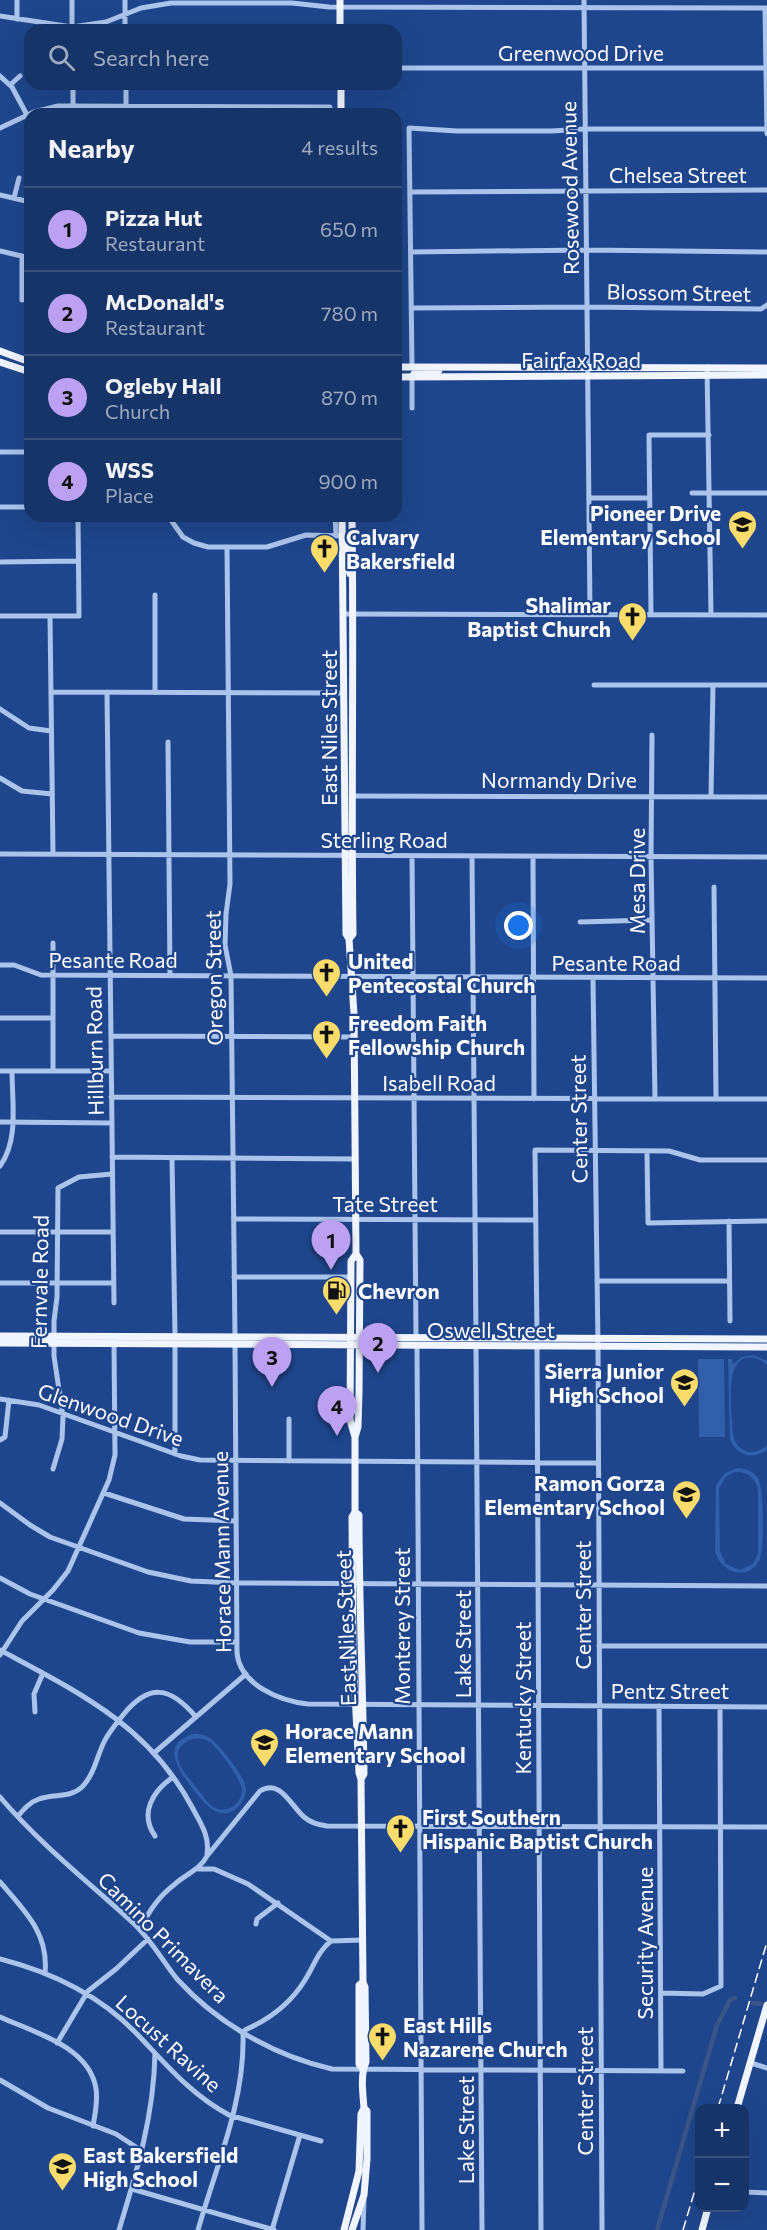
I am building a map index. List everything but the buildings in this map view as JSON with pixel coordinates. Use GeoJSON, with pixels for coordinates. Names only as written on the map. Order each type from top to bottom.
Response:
{"type":"FeatureCollection","features":[{"type":"Feature","properties":{"kind":"main road"},"geometry":{"type":"LineString","coordinates":[[340,4],[340,24]]}},
{"type":"Feature","properties":{"kind":"main road"},"geometry":{"type":"LineString","coordinates":[[341,90],[341,108]]}},
{"type":"Feature","properties":{"kind":"main road"},"geometry":{"type":"LineString","coordinates":[[0,351],[24,360]]}},
{"type":"Feature","properties":{"kind":"main road"},"geometry":{"type":"LineString","coordinates":[[0,362],[24,370]]}},
{"type":"Feature","properties":{"kind":"main road","name":"Fairfax Road"},"geometry":{"type":"LineString","coordinates":[[402,367],[588,371],[708,371],[767,368]]}},
{"type":"Feature","properties":{"kind":"main road"},"geometry":{"type":"LineString","coordinates":[[412,377],[415,372],[445,370],[453,367]]}},
{"type":"Feature","properties":{"kind":"main road","name":"Fairfax Road"},"geometry":{"type":"LineString","coordinates":[[402,377],[588,371]]}},
{"type":"Feature","properties":{"kind":"main road","name":"Fairfax Road"},"geometry":{"type":"LineString","coordinates":[[708,371],[767,375]]}},
{"type":"Feature","properties":{"kind":"main road","name":"East Niles Street"},"geometry":{"type":"LineString","coordinates":[[341,522],[339,536],[343,614],[345,758],[353,934],[349,939],[354,1037],[356,1254],[360,1260],[350,1420],[355,1437],[355,1512],[352,1517],[356,1583],[353,1659],[360,1705],[362,1940],[363,1982],[366,1987],[366,2062],[363,2069],[364,2108],[361,2114],[360,2157],[356,2189],[344,2230]]}},
{"type":"Feature","properties":{"kind":"main road","name":"East Niles Street"},"geometry":{"type":"LineString","coordinates":[[348,856],[354,693],[352,522]]}},
{"type":"Feature","properties":{"kind":"main road"},"geometry":{"type":"LineString","coordinates":[[339,536],[347,540],[348,567],[353,583]]}},
{"type":"Feature","properties":{"kind":"main road"},"geometry":{"type":"LineString","coordinates":[[344,693],[347,696],[348,728],[351,735]]}},
{"type":"Feature","properties":{"kind":"main road"},"geometry":{"type":"LineString","coordinates":[[345,758],[349,794],[352,796]]}},
{"type":"Feature","properties":{"kind":"main road","name":"East Niles Street"},"geometry":{"type":"LineString","coordinates":[[354,1341],[351,1261],[356,1254]]}},
{"type":"Feature","properties":{"kind":"main road","name":"Oswell Street"},"geometry":{"type":"LineString","coordinates":[[0,1336],[114,1343],[235,1336],[280,1337],[417,1346],[537,1346],[598,1342],[767,1339]]}},
{"type":"Feature","properties":{"kind":"main road"},"geometry":{"type":"LineString","coordinates":[[190,1344],[200,1341],[230,1341],[235,1336]]}},
{"type":"Feature","properties":{"kind":"main road"},"geometry":{"type":"LineString","coordinates":[[235,1345],[238,1341],[280,1337]]}},
{"type":"Feature","properties":{"kind":"main road","name":"Oswell Street"},"geometry":{"type":"LineString","coordinates":[[0,1343],[53,1339],[175,1340],[190,1344],[235,1345],[416,1337],[537,1338],[767,1347]]}},
{"type":"Feature","properties":{"kind":"main road"},"geometry":{"type":"LineString","coordinates":[[739,2104],[767,2005]]}},
{"type":"Feature","properties":{"kind":"main road","name":"East Niles Street"},"geometry":{"type":"LineString","coordinates":[[352,2229],[364,2195],[368,2148],[367,2111],[364,2108]]}},
{"type":"Feature","properties":{"kind":"main road"},"geometry":{"type":"LineString","coordinates":[[356,2189],[364,2195]]}},
{"type":"Feature","properties":{"kind":"main road"},"geometry":{"type":"LineString","coordinates":[[702,2230],[707,2212]]}},
{"type":"Feature","properties":{"kind":"street"},"geometry":{"type":"LineString","coordinates":[[17,0],[17,19]]}},
{"type":"Feature","properties":{"kind":"street"},"geometry":{"type":"LineString","coordinates":[[72,0],[72,24]]}},
{"type":"Feature","properties":{"kind":"street"},"geometry":{"type":"LineString","coordinates":[[125,0],[126,24]]}},
{"type":"Feature","properties":{"kind":"street"},"geometry":{"type":"LineString","coordinates":[[398,0],[399,7]]}},
{"type":"Feature","properties":{"kind":"street","name":"Rosewood Avenue"},"geometry":{"type":"LineString","coordinates":[[584,0],[588,371]]}},
{"type":"Feature","properties":{"kind":"street"},"geometry":{"type":"LineString","coordinates":[[99,24],[150,6],[171,3],[292,3],[316,7],[340,4],[399,7],[766,8],[767,134]]}},
{"type":"Feature","properties":{"kind":"street"},"geometry":{"type":"LineString","coordinates":[[0,16],[48,24]]}},
{"type":"Feature","properties":{"kind":"street","name":"Greenwood Drive"},"geometry":{"type":"LineString","coordinates":[[402,68],[766,69]]}},
{"type":"Feature","properties":{"kind":"street"},"geometry":{"type":"LineString","coordinates":[[0,76],[10,85],[24,110]]}},
{"type":"Feature","properties":{"kind":"street"},"geometry":{"type":"LineString","coordinates":[[10,85],[20,76]]}},
{"type":"Feature","properties":{"kind":"street"},"geometry":{"type":"LineString","coordinates":[[73,90],[73,105]]}},
{"type":"Feature","properties":{"kind":"street"},"geometry":{"type":"LineString","coordinates":[[126,90],[126,106]]}},
{"type":"Feature","properties":{"kind":"street"},"geometry":{"type":"LineString","coordinates":[[46,108],[73,105],[330,107]]}},
{"type":"Feature","properties":{"kind":"street"},"geometry":{"type":"LineString","coordinates":[[0,128],[24,116]]}},
{"type":"Feature","properties":{"kind":"street"},"geometry":{"type":"LineString","coordinates":[[412,367],[409,128],[528,131],[767,129]]}},
{"type":"Feature","properties":{"kind":"street"},"geometry":{"type":"LineString","coordinates":[[14,198],[19,178]]}},
{"type":"Feature","properties":{"kind":"street","name":"Chelsea Street"},"geometry":{"type":"LineString","coordinates":[[410,192],[767,190]]}},
{"type":"Feature","properties":{"kind":"street"},"geometry":{"type":"LineString","coordinates":[[0,195],[24,200]]}},
{"type":"Feature","properties":{"kind":"street"},"geometry":{"type":"LineString","coordinates":[[411,252],[586,250],[767,252]]}},
{"type":"Feature","properties":{"kind":"street"},"geometry":{"type":"LineString","coordinates":[[0,251],[22,256],[22,300]]}},
{"type":"Feature","properties":{"kind":"street","name":"Blossom Street"},"geometry":{"type":"LineString","coordinates":[[411,308],[761,309],[766,306]]}},
{"type":"Feature","properties":{"kind":"street"},"geometry":{"type":"LineString","coordinates":[[588,371],[590,614]]}},
{"type":"Feature","properties":{"kind":"street"},"geometry":{"type":"LineString","coordinates":[[708,371],[711,615]]}},
{"type":"Feature","properties":{"kind":"street"},"geometry":{"type":"LineString","coordinates":[[412,377],[412,408]]}},
{"type":"Feature","properties":{"kind":"street"},"geometry":{"type":"LineString","coordinates":[[651,614],[649,435],[709,435]]}},
{"type":"Feature","properties":{"kind":"street"},"geometry":{"type":"LineString","coordinates":[[0,452],[24,452]]}},
{"type":"Feature","properties":{"kind":"street"},"geometry":{"type":"LineString","coordinates":[[692,493],[767,493]]}},
{"type":"Feature","properties":{"kind":"street"},"geometry":{"type":"LineString","coordinates":[[589,498],[649,498]]}},
{"type":"Feature","properties":{"kind":"street"},"geometry":{"type":"LineString","coordinates":[[0,507],[24,507]]}},
{"type":"Feature","properties":{"kind":"street"},"geometry":{"type":"LineString","coordinates":[[0,616],[79,616],[78,522]]}},
{"type":"Feature","properties":{"kind":"street"},"geometry":{"type":"LineString","coordinates":[[172,522],[178,532],[201,546],[226,547],[267,547],[299,536],[339,536],[336,522]]}},
{"type":"Feature","properties":{"kind":"street","name":"Oregon Street"},"geometry":{"type":"LineString","coordinates":[[226,547],[230,884],[225,945],[231,976],[235,1336]]}},
{"type":"Feature","properties":{"kind":"street"},"geometry":{"type":"LineString","coordinates":[[0,562],[78,561]]}},
{"type":"Feature","properties":{"kind":"street"},"geometry":{"type":"LineString","coordinates":[[155,595],[155,692]]}},
{"type":"Feature","properties":{"kind":"street"},"geometry":{"type":"LineString","coordinates":[[343,614],[767,615]]}},
{"type":"Feature","properties":{"kind":"street"},"geometry":{"type":"LineString","coordinates":[[50,616],[53,854]]}},
{"type":"Feature","properties":{"kind":"street"},"geometry":{"type":"LineString","coordinates":[[594,685],[767,685]]}},
{"type":"Feature","properties":{"kind":"street"},"geometry":{"type":"LineString","coordinates":[[711,796],[714,685]]}},
{"type":"Feature","properties":{"kind":"street"},"geometry":{"type":"LineString","coordinates":[[51,692],[344,693]]}},
{"type":"Feature","properties":{"kind":"street","name":"Hillburn Road"},"geometry":{"type":"LineString","coordinates":[[107,692],[114,1303]]}},
{"type":"Feature","properties":{"kind":"street"},"geometry":{"type":"LineString","coordinates":[[0,709],[29,728],[51,731]]}},
{"type":"Feature","properties":{"kind":"street","name":"Mesa Drive"},"geometry":{"type":"LineString","coordinates":[[652,735],[651,857],[655,1099]]}},
{"type":"Feature","properties":{"kind":"street"},"geometry":{"type":"LineString","coordinates":[[168,742],[170,976]]}},
{"type":"Feature","properties":{"kind":"street"},"geometry":{"type":"LineString","coordinates":[[0,778],[22,791],[52,794]]}},
{"type":"Feature","properties":{"kind":"street","name":"Normandy Drive"},"geometry":{"type":"LineString","coordinates":[[352,796],[767,796]]}},
{"type":"Feature","properties":{"kind":"street","name":"Sterling Road"},"geometry":{"type":"LineString","coordinates":[[0,854],[767,857]]}},
{"type":"Feature","properties":{"kind":"street"},"geometry":{"type":"LineString","coordinates":[[412,856],[416,1337]]}},
{"type":"Feature","properties":{"kind":"street"},"geometry":{"type":"LineString","coordinates":[[472,856],[476,1338]]}},
{"type":"Feature","properties":{"kind":"street"},"geometry":{"type":"LineString","coordinates":[[533,856],[534,1099]]}},
{"type":"Feature","properties":{"kind":"street"},"geometry":{"type":"LineString","coordinates":[[714,887],[716,1099]]}},
{"type":"Feature","properties":{"kind":"street"},"geometry":{"type":"LineString","coordinates":[[580,922],[652,920]]}},
{"type":"Feature","properties":{"kind":"street"},"geometry":{"type":"LineString","coordinates":[[53,943],[53,1071]]}},
{"type":"Feature","properties":{"kind":"street","name":"Pesante Road"},"geometry":{"type":"LineString","coordinates":[[0,964],[14,965],[34,974],[53,976],[767,978]]}},
{"type":"Feature","properties":{"kind":"street","name":"Center Street"},"geometry":{"type":"LineString","coordinates":[[593,979],[598,1342],[602,2230]]}},
{"type":"Feature","properties":{"kind":"street"},"geometry":{"type":"LineString","coordinates":[[0,1018],[53,1018]]}},
{"type":"Feature","properties":{"kind":"street"},"geometry":{"type":"LineString","coordinates":[[111,1036],[354,1037]]}},
{"type":"Feature","properties":{"kind":"street"},"geometry":{"type":"LineString","coordinates":[[0,1071],[111,1071]]}},
{"type":"Feature","properties":{"kind":"street"},"geometry":{"type":"LineString","coordinates":[[0,1166],[10,1148],[12,1071]]}},
{"type":"Feature","properties":{"kind":"street","name":"Isabell Road"},"geometry":{"type":"LineString","coordinates":[[111,1097],[767,1100]]}},
{"type":"Feature","properties":{"kind":"street"},"geometry":{"type":"LineString","coordinates":[[0,1122],[112,1123]]}},
{"type":"Feature","properties":{"kind":"street"},"geometry":{"type":"LineString","coordinates":[[537,1338],[535,1150],[675,1151],[700,1160],[767,1160]]}},
{"type":"Feature","properties":{"kind":"street"},"geometry":{"type":"LineString","coordinates":[[647,1151],[648,1223],[767,1221]]}},
{"type":"Feature","properties":{"kind":"street"},"geometry":{"type":"LineString","coordinates":[[112,1158],[356,1159]]}},
{"type":"Feature","properties":{"kind":"street"},"geometry":{"type":"LineString","coordinates":[[172,1158],[175,1454]]}},
{"type":"Feature","properties":{"kind":"street","name":"Fernvale Road"},"geometry":{"type":"LineString","coordinates":[[53,1469],[62,1438],[63,1414],[54,1364],[53,1339],[57,1283],[58,1188],[79,1177],[112,1174]]}},
{"type":"Feature","properties":{"kind":"street","name":"Tate Street"},"geometry":{"type":"LineString","coordinates":[[234,1219],[536,1220]]}},
{"type":"Feature","properties":{"kind":"street"},"geometry":{"type":"LineString","coordinates":[[729,1221],[730,1321]]}},
{"type":"Feature","properties":{"kind":"street"},"geometry":{"type":"LineString","coordinates":[[0,1232],[113,1232]]}},
{"type":"Feature","properties":{"kind":"street"},"geometry":{"type":"LineString","coordinates":[[234,1277],[351,1277]]}},
{"type":"Feature","properties":{"kind":"street"},"geometry":{"type":"LineString","coordinates":[[597,1281],[729,1281]]}},
{"type":"Feature","properties":{"kind":"street"},"geometry":{"type":"LineString","coordinates":[[0,1283],[113,1284]]}},
{"type":"Feature","properties":{"kind":"street"},"geometry":{"type":"LineString","coordinates":[[114,1343],[114,1462],[104,1493],[80,1548],[62,1580],[22,1621],[1,1652],[96,1703],[119,1720],[154,1753],[173,1777],[205,1833],[208,1844],[207,1856]]}},
{"type":"Feature","properties":{"kind":"street","name":"Horace Mann Avenue"},"geometry":{"type":"LineString","coordinates":[[235,1345],[239,1663],[246,1674],[264,1690],[290,1701],[308,1704],[360,1705]]}},
{"type":"Feature","properties":{"kind":"street","name":"Monterey Street"},"geometry":{"type":"LineString","coordinates":[[417,1346],[422,2230]]}},
{"type":"Feature","properties":{"kind":"street","name":"Lake Street"},"geometry":{"type":"LineString","coordinates":[[476,1346],[482,2230]]}},
{"type":"Feature","properties":{"kind":"street","name":"Kentucky Street"},"geometry":{"type":"LineString","coordinates":[[537,1346],[541,2230]]}},
{"type":"Feature","properties":{"kind":"street","name":"Glenwood Drive"},"geometry":{"type":"LineString","coordinates":[[0,1399],[29,1403],[175,1454],[200,1460],[598,1463]]}},
{"type":"Feature","properties":{"kind":"street"},"geometry":{"type":"LineString","coordinates":[[0,1440],[5,1437],[9,1400]]}},
{"type":"Feature","properties":{"kind":"street"},"geometry":{"type":"LineString","coordinates":[[289,1419],[289,1461]]}},
{"type":"Feature","properties":{"kind":"street"},"geometry":{"type":"LineString","coordinates":[[0,1431],[7,1420]]}},
{"type":"Feature","properties":{"kind":"street"},"geometry":{"type":"LineString","coordinates":[[104,1493],[184,1519],[208,1522],[236,1521]]}},
{"type":"Feature","properties":{"kind":"street"},"geometry":{"type":"LineString","coordinates":[[0,1503],[38,1531],[162,1576],[192,1581],[767,1586]]}},
{"type":"Feature","properties":{"kind":"street"},"geometry":{"type":"LineString","coordinates":[[0,1578],[44,1600],[120,1627],[157,1637],[190,1642],[237,1642]]}},
{"type":"Feature","properties":{"kind":"street"},"geometry":{"type":"LineString","coordinates":[[599,1646],[767,1646]]}},
{"type":"Feature","properties":{"kind":"street"},"geometry":{"type":"LineString","coordinates":[[36,1712],[34,1694],[43,1673]]}},
{"type":"Feature","properties":{"kind":"street"},"geometry":{"type":"LineString","coordinates":[[154,1753],[246,1674]]}},
{"type":"Feature","properties":{"kind":"street"},"geometry":{"type":"LineString","coordinates":[[18,1816],[39,1799],[67,1796],[83,1786],[90,1776],[107,1737],[138,1699],[160,1692],[178,1698],[196,1717]]}},
{"type":"Feature","properties":{"kind":"street","name":"Pentz Street"},"geometry":{"type":"LineString","coordinates":[[360,1705],[767,1707]]}},
{"type":"Feature","properties":{"kind":"street","name":"Security Avenue"},"geometry":{"type":"LineString","coordinates":[[659,1706],[661,2071]]}},
{"type":"Feature","properties":{"kind":"street"},"geometry":{"type":"LineString","coordinates":[[661,1994],[703,1994],[721,1986],[720,1707]]}},
{"type":"Feature","properties":{"kind":"street"},"geometry":{"type":"LineString","coordinates":[[155,1836],[148,1820],[150,1803],[160,1787],[173,1777]]}},
{"type":"Feature","properties":{"kind":"street"},"geometry":{"type":"LineString","coordinates":[[140,1930],[149,1912],[161,1897],[176,1882],[196,1870],[260,1791],[270,1786],[281,1791],[304,1816],[314,1823],[327,1826],[767,1827]]}},
{"type":"Feature","properties":{"kind":"street","name":"Camino Primavera"},"geometry":{"type":"LineString","coordinates":[[0,1797],[61,1859],[140,1930],[170,1971],[190,1992],[219,2017],[292,2057],[332,2069],[683,2071]]}},
{"type":"Feature","properties":{"kind":"street"},"geometry":{"type":"LineString","coordinates":[[196,1870],[209,1868],[248,1884],[278,1902],[331,1941],[362,1940]]}},
{"type":"Feature","properties":{"kind":"street"},"geometry":{"type":"LineString","coordinates":[[0,1882],[39,1931],[46,1955],[45,1973]]}},
{"type":"Feature","properties":{"kind":"street"},"geometry":{"type":"LineString","coordinates":[[256,1924],[257,1918],[278,1902]]}},
{"type":"Feature","properties":{"kind":"street"},"geometry":{"type":"LineString","coordinates":[[57,2043],[87,1994],[148,1939]]}},
{"type":"Feature","properties":{"kind":"street"},"geometry":{"type":"LineString","coordinates":[[198,2230],[233,2116],[242,2070],[243,2032],[275,2013],[291,1998],[322,1950],[331,1941]]}},
{"type":"Feature","properties":{"kind":"street","name":"Locust Ravine"},"geometry":{"type":"LineString","coordinates":[[0,1959],[45,1973],[87,1994],[128,2025],[196,2095],[216,2108],[233,2116],[321,2141]]}},
{"type":"Feature","properties":{"kind":"street"},"geometry":{"type":"LineString","coordinates":[[0,2017],[78,2055],[92,2073],[97,2094],[93,2126]]}},
{"type":"Feature","properties":{"kind":"street"},"geometry":{"type":"LineString","coordinates":[[119,2230],[132,2189],[151,2109],[155,2053]]}},
{"type":"Feature","properties":{"kind":"street"},"geometry":{"type":"LineString","coordinates":[[751,2063],[767,2068]]}},
{"type":"Feature","properties":{"kind":"street"},"geometry":{"type":"LineString","coordinates":[[0,2080],[48,2108],[116,2134],[142,2151]]}},
{"type":"Feature","properties":{"kind":"street"},"geometry":{"type":"LineString","coordinates":[[132,2189],[273,2230],[300,2135]]}},
{"type":"Feature","properties":{"kind":"street"},"geometry":{"type":"LineString","coordinates":[[749,2193],[767,2193]]}},
{"type":"Feature","properties":{"kind":"street"},"geometry":{"type":"LineString","coordinates":[[363,2229],[364,2195]]}},
{"type":"Feature","properties":{"kind":"street"},"geometry":{"type":"LineString","coordinates":[[352,2229],[359,2223],[363,2229]]}},
{"type":"Feature","properties":{"kind":"shaded area"},"geometry":{"type":"Polygon","coordinates":[[[753,1355],[767,1361],[767,1365],[751,1357],[738,1363],[734,1370],[731,1392],[733,1434],[738,1445],[751,1452],[767,1445],[766,1451],[750,1455],[736,1449],[730,1439],[728,1359],[732,1359],[733,1364],[742,1357],[753,1355]]]}},
{"type":"Feature","properties":{"kind":"shaded area"},"geometry":{"type":"Polygon","coordinates":[[[698,1359],[724,1359],[725,1437],[699,1437],[698,1359]]]}},
{"type":"Feature","properties":{"kind":"shaded area"},"geometry":{"type":"Polygon","coordinates":[[[738,1468],[752,1472],[758,1478],[762,1494],[761,1555],[754,1567],[741,1573],[734,1572],[722,1564],[715,1550],[716,1485],[725,1473],[738,1468]],[[739,1472],[726,1477],[719,1488],[720,1551],[726,1564],[740,1570],[753,1564],[758,1553],[758,1491],[753,1479],[739,1472]]]}},
{"type":"Feature","properties":{"kind":"shaded area"},"geometry":{"type":"Polygon","coordinates":[[[194,1734],[208,1737],[243,1779],[245,1795],[242,1803],[233,1811],[219,1813],[213,1810],[201,1800],[187,1781],[175,1758],[177,1744],[183,1738],[194,1734]],[[192,1739],[179,1749],[178,1756],[182,1768],[212,1806],[220,1809],[233,1807],[241,1796],[239,1780],[214,1745],[206,1740],[192,1739]]]}},
{"type":"Feature","properties":{"kind":"waterway"},"geometry":{"type":"LineString","coordinates":[[657,2230],[717,2025],[730,2000],[735,1998]]}},
{"type":"Feature","properties":{"kind":"waterway"},"geometry":{"type":"LineString","coordinates":[[753,2003],[761,2004]]}},
{"type":"Feature","properties":{"kind":"railway"},"geometry":{"type":"LineString","coordinates":[[719,2104],[767,1942]]}},
{"type":"Feature","properties":{"kind":"railway"},"geometry":{"type":"LineString","coordinates":[[683,2230],[695,2190]]}},
{"type":"Feature","properties":{"kind":"place","name":"Pioneer Drive Elementary School"},"geometry":{"type":"Point","coordinates":[742,550]}},
{"type":"Feature","properties":{"kind":"place","name":"Calvary Bakersfield"},"geometry":{"type":"Point","coordinates":[325,574]}},
{"type":"Feature","properties":{"kind":"place","name":"Shalimar Baptist Church"},"geometry":{"type":"Point","coordinates":[632,642]}},
{"type":"Feature","properties":{"kind":"place","name":"United Pentecostal Church"},"geometry":{"type":"Point","coordinates":[327,998]}},
{"type":"Feature","properties":{"kind":"place","name":"Freedom Faith Fellowship Church"},"geometry":{"type":"Point","coordinates":[327,1060]}},
{"type":"Feature","properties":{"kind":"place","name":"Pizza Hut"},"geometry":{"type":"Point","coordinates":[331,1270]}},
{"type":"Feature","properties":{"kind":"place","name":"Chevron"},"geometry":{"type":"Point","coordinates":[337,1316]}},
{"type":"Feature","properties":{"kind":"place","name":"McDonald's"},"geometry":{"type":"Point","coordinates":[378,1373]}},
{"type":"Feature","properties":{"kind":"place","name":"Ogleby Hall"},"geometry":{"type":"Point","coordinates":[272,1387]}},
{"type":"Feature","properties":{"kind":"place","name":"Sierra Junior High School"},"geometry":{"type":"Point","coordinates":[685,1408]}},
{"type":"Feature","properties":{"kind":"place","name":"WSS"},"geometry":{"type":"Point","coordinates":[337,1436]}},
{"type":"Feature","properties":{"kind":"place","name":"Ramon Gorza Elementary School"},"geometry":{"type":"Point","coordinates":[686,1520]}},
{"type":"Feature","properties":{"kind":"place","name":"Horace Mann Elementary School"},"geometry":{"type":"Point","coordinates":[264,1768]}},
{"type":"Feature","properties":{"kind":"place","name":"First Southern Hispanic Baptist Church"},"geometry":{"type":"Point","coordinates":[401,1854]}},
{"type":"Feature","properties":{"kind":"place","name":"East Hills Nazarene Church"},"geometry":{"type":"Point","coordinates":[382,2062]}},
{"type":"Feature","properties":{"kind":"place","name":"East Bakersfield High School"},"geometry":{"type":"Point","coordinates":[62,2192]}}]}
